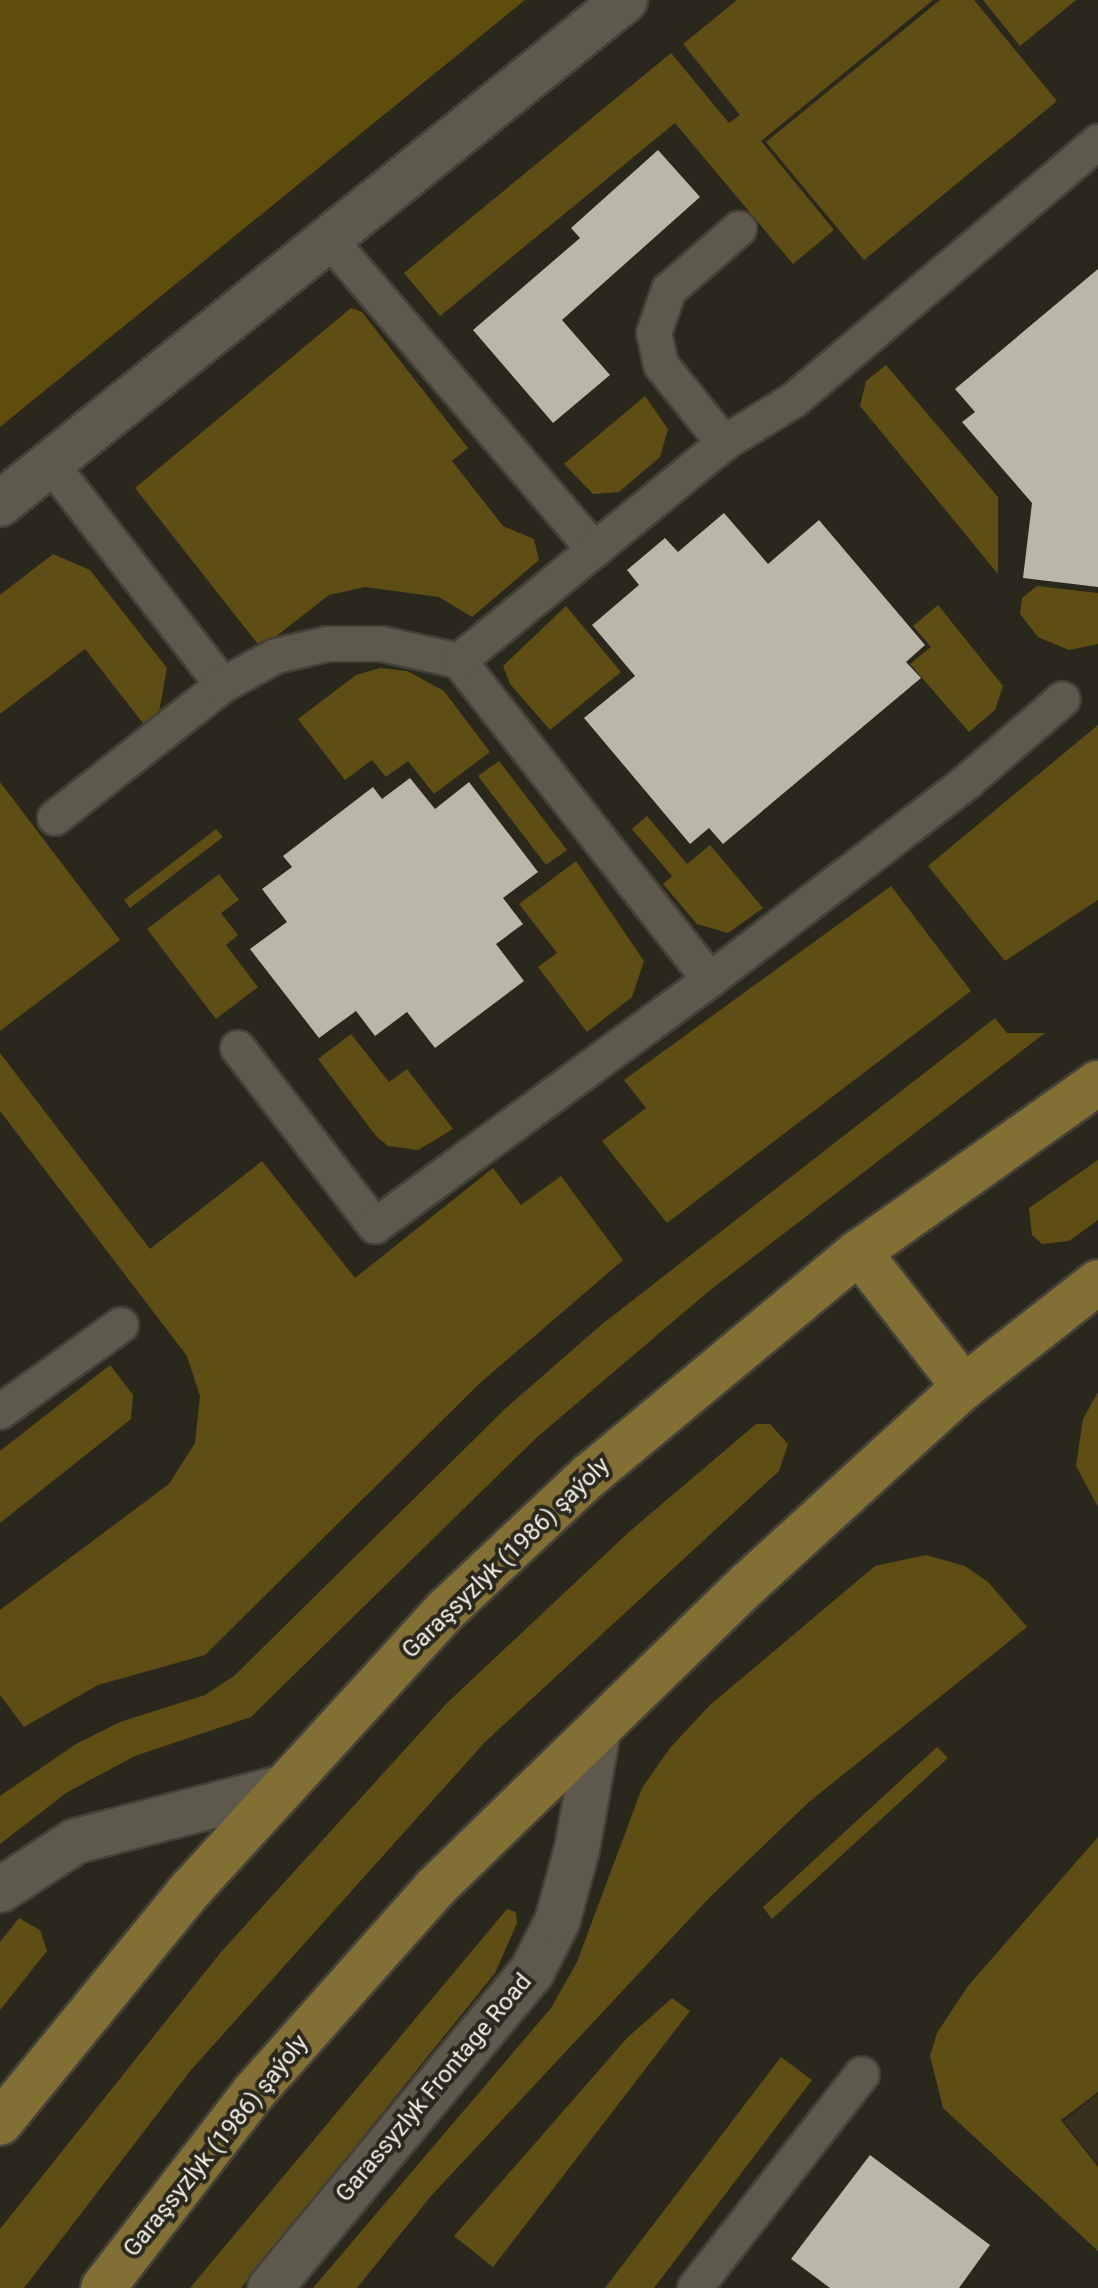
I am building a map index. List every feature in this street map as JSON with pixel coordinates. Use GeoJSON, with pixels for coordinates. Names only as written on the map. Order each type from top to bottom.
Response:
{"type":"FeatureCollection","features":[{"type":"Feature","properties":{"kind":"main road","name":"Garaşsyzlyk (1986) şaýoly"},"geometry":{"type":"LineString","coordinates":[[0,2123],[281,1788],[446,1610],[579,1485],[859,1252],[1098,1083]]}},
{"type":"Feature","properties":{"kind":"main road"},"geometry":{"type":"LineString","coordinates":[[859,1252],[964,1387]]}},
{"type":"Feature","properties":{"kind":"main road","name":"Garaşsyzlyk (1986) şaýoly"},"geometry":{"type":"LineString","coordinates":[[103,2288],[294,2047],[435,1888],[964,1387],[1098,1282]]}},
{"type":"Feature","properties":{"kind":"street"},"geometry":{"type":"LineString","coordinates":[[0,504],[625,0]]}},
{"type":"Feature","properties":{"kind":"street","name":"Garassyzlyk Frontage Road"},"geometry":{"type":"LineString","coordinates":[[270,2288],[532,1971],[557,1922],[577,1849],[598,1731]]}},
{"type":"Feature","properties":{"kind":"street"},"geometry":{"type":"LineString","coordinates":[[0,1890],[76,1841],[281,1788]]}},
{"type":"Feature","properties":{"kind":"lane"},"geometry":{"type":"LineString","coordinates":[[459,661],[724,443],[794,400],[1098,142]]}},
{"type":"Feature","properties":{"kind":"lane"},"geometry":{"type":"LineString","coordinates":[[724,443],[661,365],[654,333],[669,290],[739,229]]}},
{"type":"Feature","properties":{"kind":"lane"},"geometry":{"type":"LineString","coordinates":[[329,239],[595,550]]}},
{"type":"Feature","properties":{"kind":"lane"},"geometry":{"type":"LineString","coordinates":[[50,463],[223,685]]}},
{"type":"Feature","properties":{"kind":"lane"},"geometry":{"type":"LineString","coordinates":[[55,818],[223,685],[276,656],[327,644],[382,644],[459,661],[710,980]]}},
{"type":"Feature","properties":{"kind":"lane"},"geometry":{"type":"LineString","coordinates":[[238,1048],[375,1226],[710,980],[968,781],[1063,699]]}},
{"type":"Feature","properties":{"kind":"lane"},"geometry":{"type":"LineString","coordinates":[[0,1412],[121,1325]]}},
{"type":"Feature","properties":{"kind":"lane"},"geometry":{"type":"LineString","coordinates":[[695,2288],[862,2074]]}},
{"type":"Feature","properties":{"kind":"shaded area"},"geometry":{"type":"Polygon","coordinates":[[[0,0],[525,0],[0,427],[0,0]]]}},
{"type":"Feature","properties":{"kind":"shaded area"},"geometry":{"type":"Polygon","coordinates":[[[737,0],[933,0],[761,141],[834,230],[793,264],[675,123],[440,316],[404,273],[671,53],[729,123],[740,115],[683,44],[737,0]]]}},
{"type":"Feature","properties":{"kind":"shaded area"},"geometry":{"type":"Polygon","coordinates":[[[940,0],[974,0],[1057,101],[864,260],[766,142],[940,0]]]}},
{"type":"Feature","properties":{"kind":"shaded area"},"geometry":{"type":"Polygon","coordinates":[[[983,0],[1076,0],[1020,46],[983,0]]]}},
{"type":"Feature","properties":{"kind":"shaded area"},"geometry":{"type":"Polygon","coordinates":[[[351,308],[362,312],[468,448],[452,461],[503,526],[534,539],[539,560],[472,617],[439,597],[365,587],[329,595],[261,648],[135,488],[351,308]]]}},
{"type":"Feature","properties":{"kind":"shaded area"},"geometry":{"type":"Polygon","coordinates":[[[886,365],[998,497],[998,574],[860,406],[866,381],[886,365]]]}},
{"type":"Feature","properties":{"kind":"shaded area"},"geometry":{"type":"Polygon","coordinates":[[[645,396],[668,429],[660,457],[619,492],[593,494],[564,464],[645,396]]]}},
{"type":"Feature","properties":{"kind":"shaded area"},"geometry":{"type":"Polygon","coordinates":[[[53,554],[90,570],[167,668],[159,712],[146,727],[85,649],[0,714],[0,595],[53,554]]]}},
{"type":"Feature","properties":{"kind":"shaded area"},"geometry":{"type":"Polygon","coordinates":[[[1037,586],[1098,593],[1098,644],[1069,650],[1038,637],[1020,614],[1022,598],[1037,586]]]}},
{"type":"Feature","properties":{"kind":"shaded area"},"geometry":{"type":"Polygon","coordinates":[[[938,605],[1003,686],[995,710],[969,732],[910,664],[931,647],[913,626],[938,605]]]}},
{"type":"Feature","properties":{"kind":"shaded area"},"geometry":{"type":"Polygon","coordinates":[[[566,606],[621,672],[550,730],[510,684],[503,666],[566,606]]]}},
{"type":"Feature","properties":{"kind":"shaded area"},"geometry":{"type":"Polygon","coordinates":[[[380,668],[407,671],[444,691],[490,752],[434,794],[408,761],[386,777],[372,760],[345,780],[298,719],[356,675],[380,668]]]}},
{"type":"Feature","properties":{"kind":"shaded area"},"geometry":{"type":"Polygon","coordinates":[[[1098,725],[1098,900],[1005,961],[928,866],[1098,725]]]}},
{"type":"Feature","properties":{"kind":"shaded area"},"geometry":{"type":"Polygon","coordinates":[[[499,761],[567,850],[546,865],[478,776],[499,761]]]}},
{"type":"Feature","properties":{"kind":"shaded area"},"geometry":{"type":"Polygon","coordinates":[[[0,782],[120,940],[0,1031],[0,782]]]}},
{"type":"Feature","properties":{"kind":"shaded area"},"geometry":{"type":"Polygon","coordinates":[[[647,816],[687,864],[710,845],[763,908],[728,933],[697,924],[663,884],[672,876],[632,829],[647,816]]]}},
{"type":"Feature","properties":{"kind":"shaded area"},"geometry":{"type":"Polygon","coordinates":[[[216,829],[223,837],[130,908],[124,900],[216,829]]]}},
{"type":"Feature","properties":{"kind":"shaded area"},"geometry":{"type":"Polygon","coordinates":[[[576,861],[644,961],[632,997],[587,1032],[538,967],[557,953],[519,904],[576,861]]]}},
{"type":"Feature","properties":{"kind":"shaded area"},"geometry":{"type":"Polygon","coordinates":[[[219,874],[239,900],[221,913],[238,935],[226,945],[258,987],[216,1019],[147,929],[219,874]]]}},
{"type":"Feature","properties":{"kind":"shaded area"},"geometry":{"type":"Polygon","coordinates":[[[891,886],[971,991],[667,1223],[602,1141],[646,1108],[624,1080],[891,886]]]}},
{"type":"Feature","properties":{"kind":"shaded area"},"geometry":{"type":"Polygon","coordinates":[[[995,1018],[1007,1033],[1045,1033],[709,1291],[536,1438],[251,1717],[135,1756],[66,1793],[0,1844],[0,1796],[76,1744],[120,1722],[205,1695],[234,1676],[507,1407],[601,1325],[995,1018]]]}},
{"type":"Feature","properties":{"kind":"shaded area"},"geometry":{"type":"Polygon","coordinates":[[[351,1034],[389,1082],[407,1069],[453,1129],[418,1150],[388,1146],[376,1136],[318,1059],[351,1034]]]}},
{"type":"Feature","properties":{"kind":"shaded area"},"geometry":{"type":"Polygon","coordinates":[[[0,1053],[150,1249],[262,1161],[355,1278],[493,1168],[521,1205],[561,1176],[623,1260],[480,1383],[205,1655],[98,1685],[24,1727],[0,1695],[0,1610],[169,1484],[195,1443],[200,1396],[187,1356],[0,1111],[0,1053]]]}},
{"type":"Feature","properties":{"kind":"shaded area"},"geometry":{"type":"Polygon","coordinates":[[[1098,1160],[1098,1220],[1069,1241],[1042,1244],[1032,1235],[1029,1208],[1098,1160]]]}},
{"type":"Feature","properties":{"kind":"shaded area"},"geometry":{"type":"Polygon","coordinates":[[[110,1365],[133,1395],[131,1419],[0,1523],[0,1451],[110,1365]]]}},
{"type":"Feature","properties":{"kind":"shaded area"},"geometry":{"type":"Polygon","coordinates":[[[1098,1392],[1098,1507],[1076,1466],[1083,1419],[1098,1392]]]}},
{"type":"Feature","properties":{"kind":"shaded area"},"geometry":{"type":"Polygon","coordinates":[[[756,1424],[770,1424],[788,1444],[779,1471],[485,1742],[191,2070],[24,2288],[0,2288],[0,2229],[221,1952],[447,1703],[629,1532],[756,1424]]]}},
{"type":"Feature","properties":{"kind":"shaded area"},"geometry":{"type":"Polygon","coordinates":[[[926,1555],[965,1566],[988,1582],[1027,1627],[809,1802],[710,1897],[431,2196],[357,2288],[313,2288],[551,2008],[577,1962],[642,1788],[670,1748],[710,1705],[875,1566],[926,1555]]]}},
{"type":"Feature","properties":{"kind":"shaded area"},"geometry":{"type":"Polygon","coordinates":[[[937,1747],[948,1758],[772,1919],[763,1907],[937,1747]]]}},
{"type":"Feature","properties":{"kind":"shaded area"},"geometry":{"type":"Polygon","coordinates":[[[1098,1837],[1098,2092],[1061,2120],[1098,2167],[1098,2251],[943,2108],[930,2056],[937,2033],[968,1986],[1098,1837]]]}},
{"type":"Feature","properties":{"kind":"shaded area"},"geometry":{"type":"Polygon","coordinates":[[[507,1909],[516,1912],[517,1923],[495,1973],[241,2288],[190,2288],[507,1909]]]}},
{"type":"Feature","properties":{"kind":"shaded area"},"geometry":{"type":"Polygon","coordinates":[[[19,1918],[40,1930],[47,1951],[0,2010],[0,1942],[19,1918]]]}},
{"type":"Feature","properties":{"kind":"shaded area"},"geometry":{"type":"Polygon","coordinates":[[[672,1998],[690,2011],[493,2267],[454,2236],[627,2038],[672,1998]]]}},
{"type":"Feature","properties":{"kind":"shaded area"},"geometry":{"type":"Polygon","coordinates":[[[781,2057],[812,2080],[654,2288],[605,2288],[781,2057]]]}},
{"type":"Feature","properties":{"kind":"shaded area"},"geometry":{"type":"Polygon","coordinates":[[[1098,2094],[1098,2164],[1064,2121],[1098,2094]]]}},
{"type":"Feature","properties":{"kind":"building"},"geometry":{"type":"Polygon","coordinates":[[[658,150],[700,197],[562,320],[610,375],[553,423],[473,330],[580,238],[571,228],[658,150]]]}},
{"type":"Feature","properties":{"kind":"building"},"geometry":{"type":"Polygon","coordinates":[[[1098,269],[1098,587],[1023,578],[1032,503],[962,422],[975,412],[955,389],[1098,269]]]}},
{"type":"Feature","properties":{"kind":"building"},"geometry":{"type":"Polygon","coordinates":[[[724,513],[768,564],[819,520],[925,645],[906,662],[921,678],[723,844],[709,828],[690,844],[584,718],[635,676],[592,625],[639,585],[627,570],[665,538],[678,552],[724,513]]]}},
{"type":"Feature","properties":{"kind":"building"},"geometry":{"type":"Polygon","coordinates":[[[410,778],[435,809],[469,782],[538,872],[503,898],[523,924],[496,944],[524,981],[435,1048],[407,1012],[375,1036],[356,1011],[319,1038],[250,949],[287,922],[262,889],[292,867],[283,856],[373,787],[382,799],[410,778]]]}},
{"type":"Feature","properties":{"kind":"building"},"geometry":{"type":"Polygon","coordinates":[[[870,2155],[990,2245],[959,2288],[830,2288],[791,2259],[870,2155]]]}}]}
